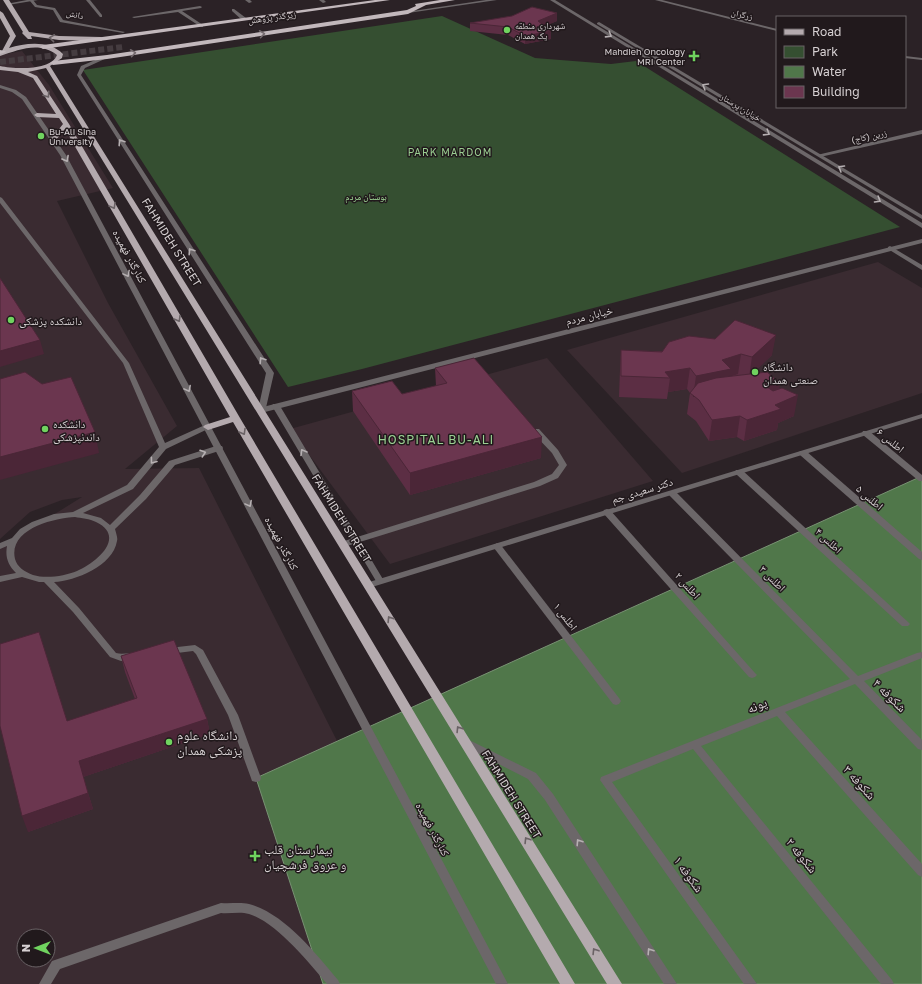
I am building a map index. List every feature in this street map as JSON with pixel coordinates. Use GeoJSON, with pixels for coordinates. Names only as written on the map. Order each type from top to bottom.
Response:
{"type":"FeatureCollection","features":[{"type":"Feature","properties":{"kind":"highway"},"geometry":{"type":"LineString","coordinates":[[42,47],[389,0]]}},
{"type":"Feature","properties":{"kind":"highway","name":"زیرگذر پژوهش"},"geometry":{"type":"LineString","coordinates":[[120,42],[389,0]]}},
{"type":"Feature","properties":{"kind":"highway"},"geometry":{"type":"LineString","coordinates":[[50,64],[107,57],[408,12],[423,5],[452,0]]}},
{"type":"Feature","properties":{"kind":"highway","name":"زیرگذر پژوهش"},"geometry":{"type":"LineString","coordinates":[[194,37],[423,5]]}},
{"type":"Feature","properties":{"kind":"highway"},"geometry":{"type":"LineString","coordinates":[[107,57],[85,51],[94,45],[182,28]]}},
{"type":"Feature","properties":{"kind":"main road"},"geometry":{"type":"LineString","coordinates":[[7,2],[26,33],[42,47]]}},
{"type":"Feature","properties":{"kind":"main road"},"geometry":{"type":"LineString","coordinates":[[0,13],[13,36],[2,52]]}},
{"type":"Feature","properties":{"kind":"main road"},"geometry":{"type":"LineString","coordinates":[[26,33],[59,38],[105,39]]}},
{"type":"Feature","properties":{"kind":"main road"},"geometry":{"type":"LineString","coordinates":[[0,68],[19,70],[50,64],[60,57],[60,54],[57,51],[42,47],[22,48],[2,52]]}},
{"type":"Feature","properties":{"kind":"main road","name":"FAHMIDEH STREET"},"geometry":{"type":"LineString","coordinates":[[50,64],[615,984]]}},
{"type":"Feature","properties":{"kind":"main road"},"geometry":{"type":"LineString","coordinates":[[19,70],[35,77],[63,120],[235,418],[568,984]]}},
{"type":"Feature","properties":{"kind":"main road"},"geometry":{"type":"LineString","coordinates":[[37,115],[63,120]]}},
{"type":"Feature","properties":{"kind":"main road"},"geometry":{"type":"LineString","coordinates":[[54,140],[63,120]]}},
{"type":"Feature","properties":{"kind":"main road"},"geometry":{"type":"LineString","coordinates":[[208,426],[235,418]]}},
{"type":"Feature","properties":{"kind":"street"},"geometry":{"type":"LineString","coordinates":[[7,2],[34,0]]}},
{"type":"Feature","properties":{"kind":"street","name":"دانش"},"geometry":{"type":"LineString","coordinates":[[34,0],[36,6],[54,9],[62,21],[123,32]]}},
{"type":"Feature","properties":{"kind":"street"},"geometry":{"type":"LineString","coordinates":[[88,0],[101,16]]}},
{"type":"Feature","properties":{"kind":"street"},"geometry":{"type":"LineString","coordinates":[[408,12],[495,0]]}},
{"type":"Feature","properties":{"kind":"street","name":"خیابان پرستار"},"geometry":{"type":"LineString","coordinates":[[552,0],[922,226]]}},
{"type":"Feature","properties":{"kind":"street","name":"خیابان پرستار"},"geometry":{"type":"LineString","coordinates":[[561,0],[922,217]]}},
{"type":"Feature","properties":{"kind":"street","name":"زرگران"},"geometry":{"type":"LineString","coordinates":[[657,0],[776,30]]}},
{"type":"Feature","properties":{"kind":"street"},"geometry":{"type":"LineString","coordinates":[[134,17],[200,7]]}},
{"type":"Feature","properties":{"kind":"street"},"geometry":{"type":"LineString","coordinates":[[178,10],[201,26]]}},
{"type":"Feature","properties":{"kind":"street"},"geometry":{"type":"LineString","coordinates":[[233,10],[244,19]]}},
{"type":"Feature","properties":{"kind":"street"},"geometry":{"type":"LineString","coordinates":[[107,57],[83,67],[79,75],[270,373],[262,410]]}},
{"type":"Feature","properties":{"kind":"street"},"geometry":{"type":"LineString","coordinates":[[906,57],[922,59]]}},
{"type":"Feature","properties":{"kind":"street","name":"کنارگذر فهمیده"},"geometry":{"type":"LineString","coordinates":[[0,86],[14,91],[24,98],[54,140],[220,448],[502,984]]}},
{"type":"Feature","properties":{"kind":"street","name":"زرین (کاج)"},"geometry":{"type":"LineString","coordinates":[[820,155],[922,132]]}},
{"type":"Feature","properties":{"kind":"street"},"geometry":{"type":"LineString","coordinates":[[0,199],[126,363],[163,447]]}},
{"type":"Feature","properties":{"kind":"street","name":"خیابان مردم"},"geometry":{"type":"LineString","coordinates":[[262,410],[922,240]]}},
{"type":"Feature","properties":{"kind":"street"},"geometry":{"type":"LineString","coordinates":[[890,248],[922,268]]}},
{"type":"Feature","properties":{"kind":"street"},"geometry":{"type":"LineString","coordinates":[[276,406],[380,581]]}},
{"type":"Feature","properties":{"kind":"street","name":"دکتر سعیدی جم"},"geometry":{"type":"LineString","coordinates":[[369,585],[922,416]]}},
{"type":"Feature","properties":{"kind":"street"},"geometry":{"type":"LineString","coordinates":[[344,544],[537,484],[556,476],[563,465],[555,452],[529,423]]}},
{"type":"Feature","properties":{"kind":"street"},"geometry":{"type":"LineString","coordinates":[[75,514],[130,487],[163,447],[208,426]]}},
{"type":"Feature","properties":{"kind":"street","name":"اطلس ۶"},"geometry":{"type":"LineString","coordinates":[[866,434],[922,479]]}},
{"type":"Feature","properties":{"kind":"street"},"geometry":{"type":"LineString","coordinates":[[110,529],[143,497],[172,463],[220,448]]}},
{"type":"Feature","properties":{"kind":"street","name":"اطلس ۵"},"geometry":{"type":"LineString","coordinates":[[803,453],[922,557]]}},
{"type":"Feature","properties":{"kind":"street","name":"اطلس ۴"},"geometry":{"type":"LineString","coordinates":[[739,472],[905,624]]}},
{"type":"Feature","properties":{"kind":"street","name":"اطلس ۳"},"geometry":{"type":"LineString","coordinates":[[672,492],[856,679]]}},
{"type":"Feature","properties":{"kind":"street","name":"اطلس ۲"},"geometry":{"type":"LineString","coordinates":[[607,512],[752,674]]}},
{"type":"Feature","properties":{"kind":"street"},"geometry":{"type":"LineString","coordinates":[[75,514],[90,516],[102,521],[110,529],[113,538],[112,548],[105,558],[94,567],[80,574],[63,579],[47,580],[33,578],[22,574],[14,567],[10,559],[10,550],[15,540],[22,532],[34,524],[54,517],[75,514]]}},
{"type":"Feature","properties":{"kind":"street"},"geometry":{"type":"LineString","coordinates":[[0,546],[15,540]]}},
{"type":"Feature","properties":{"kind":"street","name":"اطلس ۱"},"geometry":{"type":"LineString","coordinates":[[497,546],[616,701]]}},
{"type":"Feature","properties":{"kind":"street"},"geometry":{"type":"LineString","coordinates":[[0,579],[22,574]]}},
{"type":"Feature","properties":{"kind":"street"},"geometry":{"type":"LineString","coordinates":[[47,580],[76,610],[113,655],[121,658],[143,655]]}},
{"type":"Feature","properties":{"kind":"street"},"geometry":{"type":"LineString","coordinates":[[158,653],[195,648],[200,652],[233,715],[256,778]]}},
{"type":"Feature","properties":{"kind":"street","name":"پونه"},"geometry":{"type":"LineString","coordinates":[[605,780],[856,679],[920,655]]}},
{"type":"Feature","properties":{"kind":"street","name":"شکوفه ۴"},"geometry":{"type":"LineString","coordinates":[[856,679],[922,746]]}},
{"type":"Feature","properties":{"kind":"street","name":"شکوفه ۳"},"geometry":{"type":"LineString","coordinates":[[778,711],[922,872]]}},
{"type":"Feature","properties":{"kind":"street"},"geometry":{"type":"LineString","coordinates":[[467,743],[532,776],[549,797],[671,984]]}},
{"type":"Feature","properties":{"kind":"street","name":"شکوفه ۲"},"geometry":{"type":"LineString","coordinates":[[694,744],[888,984]]}},
{"type":"Feature","properties":{"kind":"street","name":"شکوفه ۱"},"geometry":{"type":"LineString","coordinates":[[605,780],[751,984]]}},
{"type":"Feature","properties":{"kind":"street"},"geometry":{"type":"LineString","coordinates":[[45,984],[56,965],[221,908],[250,909],[276,923],[315,960],[334,984]]}},
{"type":"Feature","properties":{"kind":"shaded area","name":"دانشگاه علوم پزشکی همدان"},"geometry":{"type":"Polygon","coordinates":[[[22,51],[49,85],[113,188],[57,201],[108,303],[177,426],[125,469],[199,468],[460,984],[0,984],[0,548],[82,497],[62,500],[30,512],[0,539],[0,55],[22,51]]]}},
{"type":"Feature","properties":{"kind":"shaded area","name":"دانشگاه صنعتی همدان"},"geometry":{"type":"Polygon","coordinates":[[[878,262],[922,288],[922,393],[682,473],[567,350],[878,262]]]}},
{"type":"Feature","properties":{"kind":"shaded area"},"geometry":{"type":"Polygon","coordinates":[[[547,358],[653,481],[390,564],[290,429],[547,358]]]}},
{"type":"Feature","properties":{"kind":"green space","name":"بوستان مردم"},"geometry":{"type":"Polygon","coordinates":[[[442,16],[535,58],[611,64],[636,61],[900,227],[362,369],[288,387],[83,70],[442,16]]]}},
{"type":"Feature","properties":{"kind":"water"},"geometry":{"type":"Polygon","coordinates":[[[922,476],[922,984],[323,984],[256,778],[922,476]]]}},
{"type":"Feature","properties":{"kind":"building"},"geometry":{"type":"Polygon","coordinates":[[[532,7],[557,13],[538,21],[551,31],[525,36],[508,27],[470,23],[512,16],[532,7]]]}},
{"type":"Feature","properties":{"kind":"building","name":"دانشکده پزشکی"},"geometry":{"type":"Polygon","coordinates":[[[0,278],[40,340],[0,351],[0,278]]]}},
{"type":"Feature","properties":{"kind":"building"},"geometry":{"type":"Polygon","coordinates":[[[735,320],[776,335],[752,357],[741,354],[722,360],[731,369],[696,376],[690,368],[665,372],[670,378],[621,376],[621,350],[662,352],[669,342],[689,336],[715,339],[735,320]]]}},
{"type":"Feature","properties":{"kind":"building"},"geometry":{"type":"Polygon","coordinates":[[[474,358],[542,437],[410,473],[352,391],[392,381],[402,394],[447,383],[435,368],[474,358]]]}},
{"type":"Feature","properties":{"kind":"building","name":"دانشکده داندنپزشکی"},"geometry":{"type":"Polygon","coordinates":[[[25,372],[42,384],[71,377],[95,432],[0,457],[0,379],[25,372]]]}},
{"type":"Feature","properties":{"kind":"building"},"geometry":{"type":"Polygon","coordinates":[[[767,372],[780,383],[767,387],[773,391],[782,388],[798,395],[775,405],[781,409],[747,420],[740,416],[712,420],[699,400],[690,393],[698,383],[716,378],[767,372]]]}},
{"type":"Feature","properties":{"kind":"building"},"geometry":{"type":"Polygon","coordinates":[[[39,632],[67,721],[137,698],[121,656],[174,640],[207,719],[79,761],[88,793],[22,816],[0,726],[0,644],[39,632]]]}},
{"type":"Feature","properties":{"kind":"tunnel"},"geometry":{"type":"LineString","coordinates":[[0,62],[123,47]]}},
{"type":"Feature","properties":{"kind":"place","name":"شهرداری منطقه یک همدان"},"geometry":{"type":"Point","coordinates":[507,30]}},
{"type":"Feature","properties":{"kind":"place","name":"Mahdieh Oncology MRI Center"},"geometry":{"type":"Point","coordinates":[694,56]}},
{"type":"Feature","properties":{"kind":"place","name":"Bu-Ali Sina University"},"geometry":{"type":"Point","coordinates":[41,136]}},
{"type":"Feature","properties":{"kind":"place","name":"دانشکده پزشکی"},"geometry":{"type":"Point","coordinates":[11,320]}},
{"type":"Feature","properties":{"kind":"place","name":"دانشگاه صنعتی همدان"},"geometry":{"type":"Point","coordinates":[755,372]}},
{"type":"Feature","properties":{"kind":"place","name":"دانشکده داندنپزشکی"},"geometry":{"type":"Point","coordinates":[45,429]}},
{"type":"Feature","properties":{"kind":"place","name":"دانشگاه علوم پزشکی همدان"},"geometry":{"type":"Point","coordinates":[169,742]}},
{"type":"Feature","properties":{"kind":"place","name":"بیمارستان قلب و عروق فرشچیان"},"geometry":{"type":"Point","coordinates":[255,856]}},
{"type":"Feature","properties":{"kind":"district","name":"PARK MARDOM"},"geometry":{"type":"Point","coordinates":[450,152]}},
{"type":"Feature","properties":{"kind":"district","name":"HOSPITAL BU-ALI"},"geometry":{"type":"Point","coordinates":[436,439]}}]}
